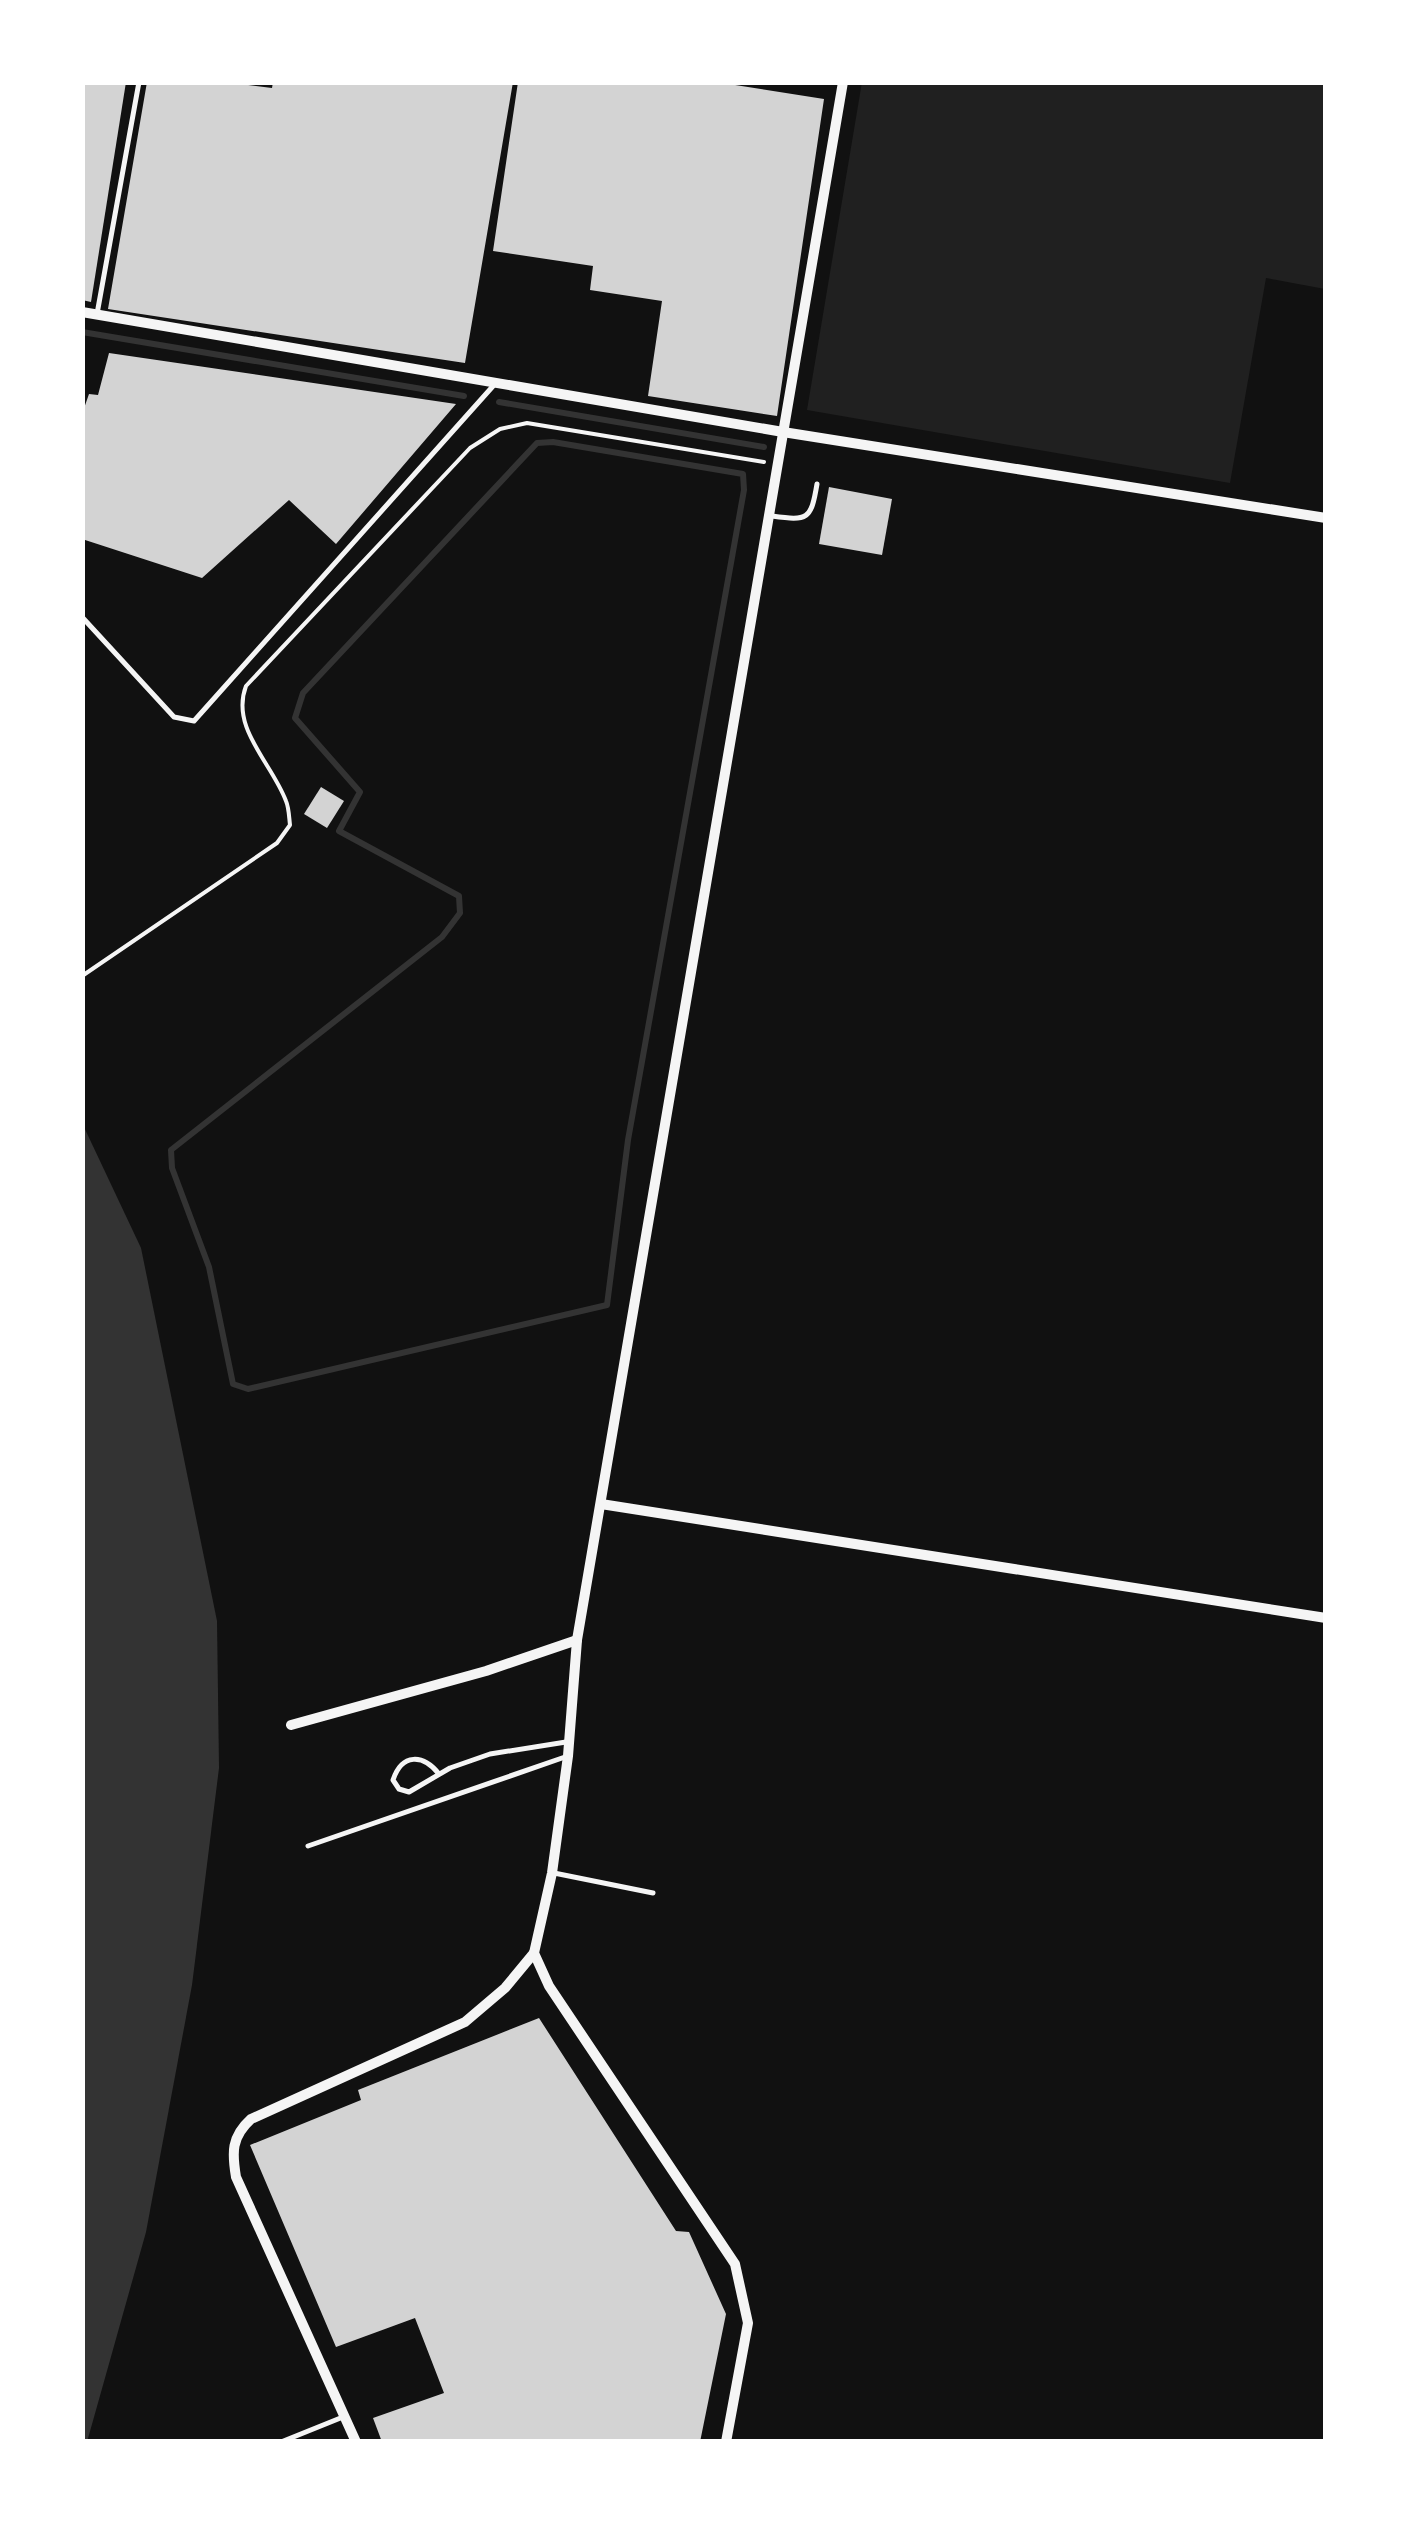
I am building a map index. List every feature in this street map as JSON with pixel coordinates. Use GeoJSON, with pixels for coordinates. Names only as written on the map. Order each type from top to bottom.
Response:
{"type":"FeatureCollection","features":[{"type":"Feature","properties":{"kind":"street"},"geometry":{"type":"LineString","coordinates":[[356,2442],[236,2178],[232,2152],[235,2140],[251,2119],[464,2022],[505,1988],[534,1953],[552,1873],[568,1756],[576,1640],[843,82]]}},
{"type":"Feature","properties":{"kind":"street"},"geometry":{"type":"LineString","coordinates":[[82,312],[783,432],[1326,518]]}},
{"type":"Feature","properties":{"kind":"street"},"geometry":{"type":"LineString","coordinates":[[602,1504],[1326,1618]]}},
{"type":"Feature","properties":{"kind":"street"},"geometry":{"type":"LineString","coordinates":[[291,1725],[486,1671],[576,1640]]}},
{"type":"Feature","properties":{"kind":"street"},"geometry":{"type":"LineString","coordinates":[[534,1953],[549,1986],[735,2264],[748,2323],[726,2442]]}},
{"type":"Feature","properties":{"kind":"lane"},"geometry":{"type":"LineString","coordinates":[[97,314],[140,82]]}},
{"type":"Feature","properties":{"kind":"lane"},"geometry":{"type":"LineString","coordinates":[[82,618],[174,717],[194,721],[496,383]]}},
{"type":"Feature","properties":{"kind":"lane"},"geometry":{"type":"LineString","coordinates":[[769,516],[798,520],[806,517],[813,509],[818,484]]}},
{"type":"Feature","properties":{"kind":"lane"},"geometry":{"type":"LineString","coordinates":[[439,1774],[426,1760],[416,1757],[402,1764],[393,1780],[399,1789],[409,1792],[439,1774],[490,1754],[569,1742]]}},
{"type":"Feature","properties":{"kind":"lane"},"geometry":{"type":"LineString","coordinates":[[308,1846],[568,1756]]}},
{"type":"Feature","properties":{"kind":"lane"},"geometry":{"type":"LineString","coordinates":[[552,1873],[653,1892]]}},
{"type":"Feature","properties":{"kind":"lane"},"geometry":{"type":"LineString","coordinates":[[280,2442],[345,2416]]}},
{"type":"Feature","properties":{"kind":"path"},"geometry":{"type":"LineString","coordinates":[[82,976],[277,843],[290,825],[286,802],[242,719],[239,703],[246,686],[470,448],[500,429],[528,423],[778,464]]}},
{"type":"Feature","properties":{"kind":"shaded area"},"geometry":{"type":"Polygon","coordinates":[[[862,82],[1325,83],[1325,289],[1266,278],[1230,483],[807,410],[862,82]]]}},
{"type":"Feature","properties":{"kind":"shaded area"},"geometry":{"type":"Polygon","coordinates":[[[83,1125],[141,1248],[217,1621],[219,1768],[192,1985],[146,2232],[87,2442],[82,2441],[83,1125]]]}},
{"type":"Feature","properties":{"kind":"building"},"geometry":{"type":"Polygon","coordinates":[[[82,82],[126,82],[91,302],[82,300],[82,82]]]}},
{"type":"Feature","properties":{"kind":"building"},"geometry":{"type":"Polygon","coordinates":[[[147,82],[225,82],[272,88],[273,82],[513,82],[465,363],[108,309],[147,82]]]}},
{"type":"Feature","properties":{"kind":"building"},"geometry":{"type":"Polygon","coordinates":[[[518,82],[716,82],[824,99],[777,416],[648,396],[662,301],[590,290],[593,266],[493,251],[518,82]]]}},
{"type":"Feature","properties":{"kind":"building"},"geometry":{"type":"Polygon","coordinates":[[[109,353],[456,404],[336,544],[289,500],[202,578],[82,539],[82,414],[89,394],[98,395],[109,353]]]}},
{"type":"Feature","properties":{"kind":"building"},"geometry":{"type":"Polygon","coordinates":[[[829,487],[892,499],[882,555],[819,544],[829,487]]]}},
{"type":"Feature","properties":{"kind":"building"},"geometry":{"type":"Polygon","coordinates":[[[321,787],[344,801],[327,828],[304,814],[321,787]]]}},
{"type":"Feature","properties":{"kind":"building"},"geometry":{"type":"Polygon","coordinates":[[[539,2018],[676,2231],[689,2232],[726,2314],[700,2442],[382,2442],[373,2418],[444,2393],[415,2318],[336,2347],[250,2145],[361,2100],[358,2090],[539,2018]]]}},
{"type":"Feature","properties":{"kind":"waterway"},"geometry":{"type":"LineString","coordinates":[[82,332],[464,396]]}},
{"type":"Feature","properties":{"kind":"waterway"},"geometry":{"type":"LineString","coordinates":[[499,402],[764,447]]}},
{"type":"Feature","properties":{"kind":"waterway"},"geometry":{"type":"LineString","coordinates":[[553,442],[743,474],[744,490],[628,1140],[607,1305],[248,1389],[233,1384],[209,1267],[172,1168],[171,1150],[442,937],[460,913],[459,896],[339,831],[360,792],[295,718],[303,693],[537,443],[553,442]]}}]}
